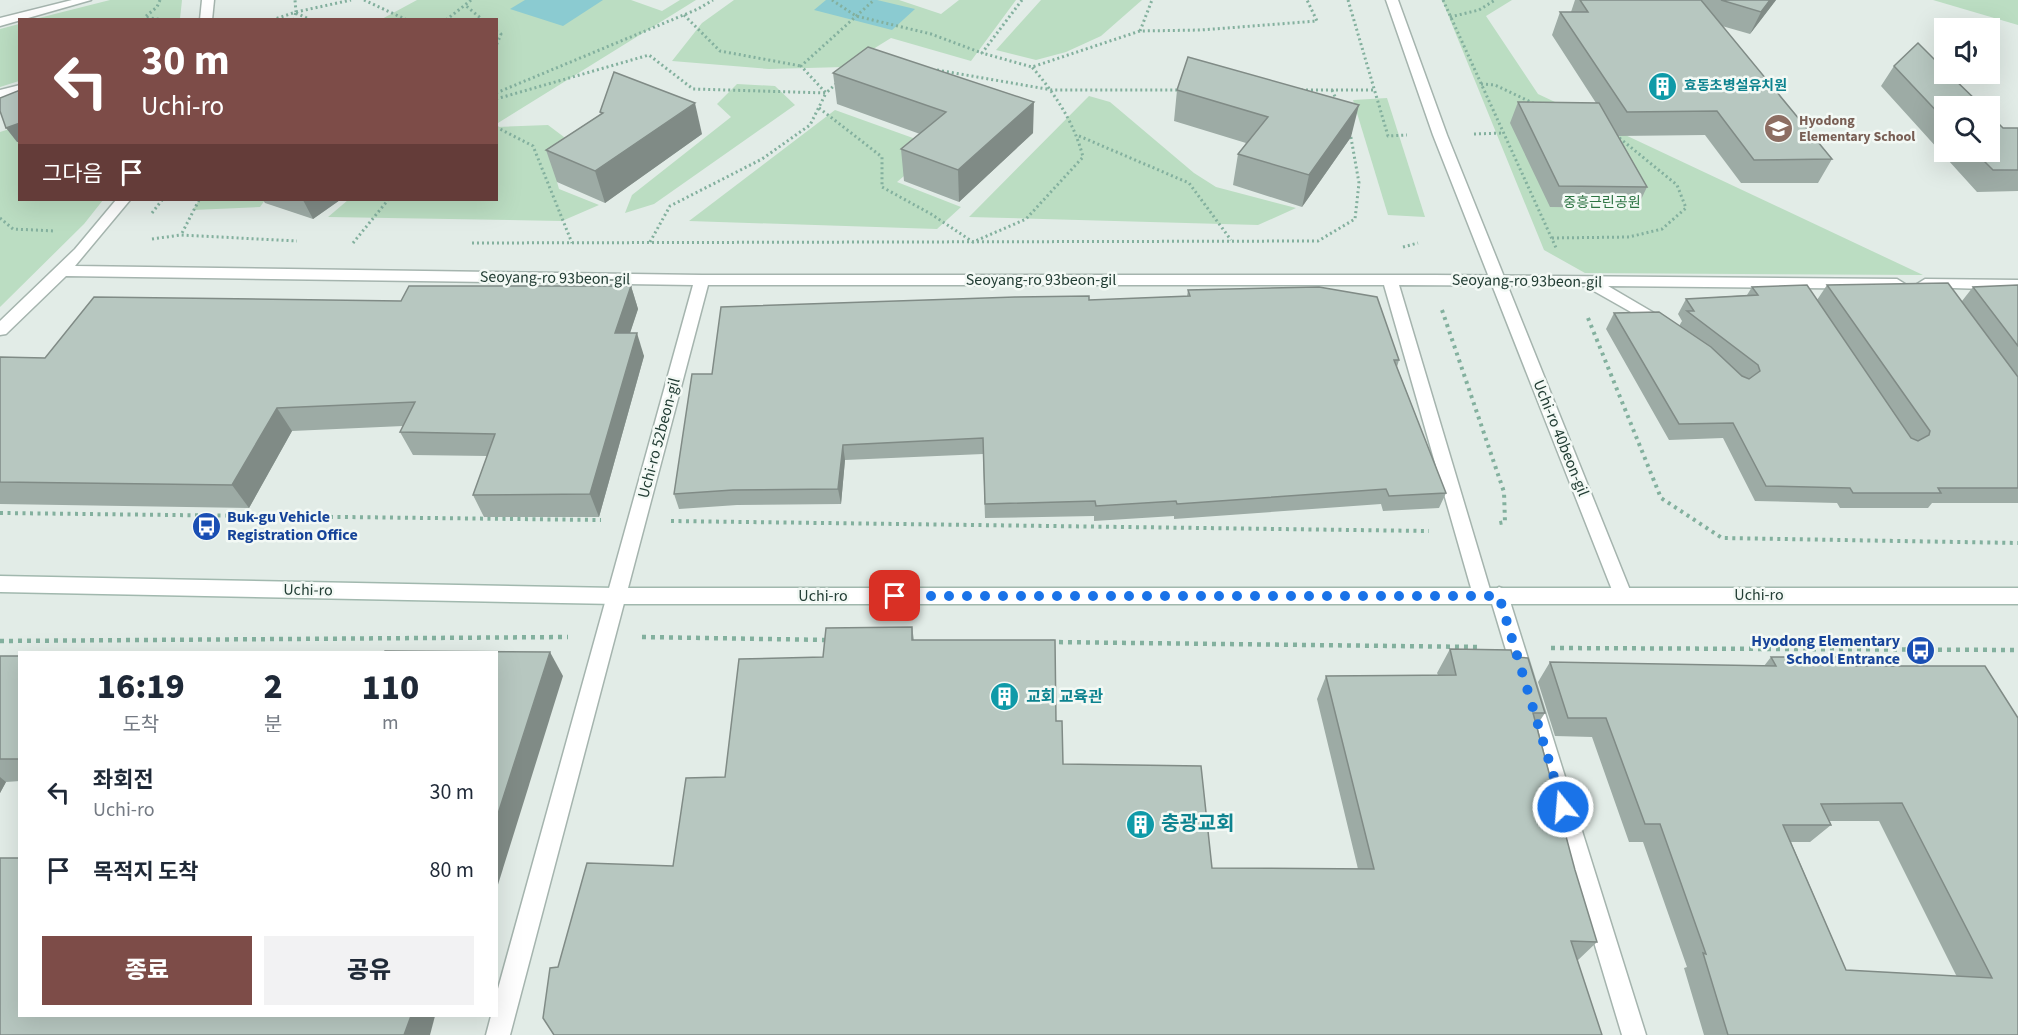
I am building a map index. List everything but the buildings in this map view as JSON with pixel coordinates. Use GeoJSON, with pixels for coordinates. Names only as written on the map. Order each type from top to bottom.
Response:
{"type":"FeatureCollection","features":[{"type":"Feature","properties":{"kind":"main road"},"geometry":{"type":"LineString","coordinates":[[0,22],[85,0]]}},
{"type":"Feature","properties":{"kind":"main road"},"geometry":{"type":"LineString","coordinates":[[206,18],[208,0]]}},
{"type":"Feature","properties":{"kind":"main road","name":"Uchi-ro 40beon-gil"},"geometry":{"type":"LineString","coordinates":[[1392,0],[1440,135],[1623,595]]}},
{"type":"Feature","properties":{"kind":"main road"},"geometry":{"type":"LineString","coordinates":[[0,94],[18,89]]}},
{"type":"Feature","properties":{"kind":"main road"},"geometry":{"type":"LineString","coordinates":[[0,330],[63,271],[100,232],[122,201]]}},
{"type":"Feature","properties":{"kind":"main road","name":"Seoyang-ro 93beon-gil"},"geometry":{"type":"LineString","coordinates":[[63,271],[702,280],[1588,281],[2018,285]]}},
{"type":"Feature","properties":{"kind":"main road","name":"Uchi-ro 52beon-gil"},"geometry":{"type":"LineString","coordinates":[[616,596],[702,280]]}},
{"type":"Feature","properties":{"kind":"main road"},"geometry":{"type":"LineString","coordinates":[[1390,281],[1464,531],[1514,648],[1634,1035]]}},
{"type":"Feature","properties":{"kind":"main road"},"geometry":{"type":"LineString","coordinates":[[1588,281],[1677,333]]}},
{"type":"Feature","properties":{"kind":"main road"},"geometry":{"type":"LineString","coordinates":[[1795,283],[1808,303]]}},
{"type":"Feature","properties":{"kind":"main road"},"geometry":{"type":"LineString","coordinates":[[1937,285],[1950,303]]}},
{"type":"Feature","properties":{"kind":"main road","name":"Uchi-ro"},"geometry":{"type":"LineString","coordinates":[[0,584],[616,596],[2018,596]]}},
{"type":"Feature","properties":{"kind":"main road"},"geometry":{"type":"LineString","coordinates":[[498,1035],[616,596]]}},
{"type":"Feature","properties":{"kind":"path"},"geometry":{"type":"LineString","coordinates":[[144,18],[157,7],[160,0]]}},
{"type":"Feature","properties":{"kind":"path"},"geometry":{"type":"LineString","coordinates":[[294,18],[295,0]]}},
{"type":"Feature","properties":{"kind":"path"},"geometry":{"type":"LineString","coordinates":[[278,18],[351,0]]}},
{"type":"Feature","properties":{"kind":"path"},"geometry":{"type":"LineString","coordinates":[[364,0],[404,18]]}},
{"type":"Feature","properties":{"kind":"path"},"geometry":{"type":"LineString","coordinates":[[448,18],[471,0]]}},
{"type":"Feature","properties":{"kind":"path"},"geometry":{"type":"LineString","coordinates":[[498,92],[684,15],[713,0]]}},
{"type":"Feature","properties":{"kind":"path"},"geometry":{"type":"LineString","coordinates":[[832,0],[856,16],[932,34],[982,53],[1032,67],[1053,90],[1071,128],[1079,136],[1189,183],[1231,241]]}},
{"type":"Feature","properties":{"kind":"path"},"geometry":{"type":"LineString","coordinates":[[801,66],[874,0]]}},
{"type":"Feature","properties":{"kind":"path"},"geometry":{"type":"LineString","coordinates":[[982,53],[1022,0]]}},
{"type":"Feature","properties":{"kind":"path"},"geometry":{"type":"LineString","coordinates":[[1140,31],[1152,0]]}},
{"type":"Feature","properties":{"kind":"path"},"geometry":{"type":"LineString","coordinates":[[1032,67],[1140,31],[1201,30],[1317,21],[1307,0]]}},
{"type":"Feature","properties":{"kind":"path"},"geometry":{"type":"LineString","coordinates":[[1443,0],[1560,256]]}},
{"type":"Feature","properties":{"kind":"path"},"geometry":{"type":"LineString","coordinates":[[1450,17],[1479,10],[1496,0]]}},
{"type":"Feature","properties":{"kind":"path"},"geometry":{"type":"LineString","coordinates":[[465,4],[481,18]]}},
{"type":"Feature","properties":{"kind":"path"},"geometry":{"type":"LineString","coordinates":[[296,12],[307,18]]}},
{"type":"Feature","properties":{"kind":"path"},"geometry":{"type":"LineString","coordinates":[[684,15],[720,51],[801,66],[826,93]]}},
{"type":"Feature","properties":{"kind":"path"},"geometry":{"type":"LineString","coordinates":[[498,98],[649,55],[693,89],[826,93]]}},
{"type":"Feature","properties":{"kind":"path"},"geometry":{"type":"LineString","coordinates":[[936,70],[1053,90],[1183,90]]}},
{"type":"Feature","properties":{"kind":"path"},"geometry":{"type":"LineString","coordinates":[[650,242],[670,206],[762,159],[810,125],[826,93],[842,79]]}},
{"type":"Feature","properties":{"kind":"path"},"geometry":{"type":"LineString","coordinates":[[1481,84],[1496,85],[1536,105]]}},
{"type":"Feature","properties":{"kind":"path"},"geometry":{"type":"LineString","coordinates":[[1298,90],[1375,90]]}},
{"type":"Feature","properties":{"kind":"path"},"geometry":{"type":"LineString","coordinates":[[1332,90],[1342,111]]}},
{"type":"Feature","properties":{"kind":"path"},"geometry":{"type":"LineString","coordinates":[[819,108],[882,157],[882,187],[931,214],[973,242]]}},
{"type":"Feature","properties":{"kind":"path"},"geometry":{"type":"LineString","coordinates":[[468,243],[1318,241],[1354,219],[1359,183],[1351,133],[1346,122]]}},
{"type":"Feature","properties":{"kind":"path"},"geometry":{"type":"LineString","coordinates":[[498,128],[533,146],[572,243]]}},
{"type":"Feature","properties":{"kind":"path"},"geometry":{"type":"LineString","coordinates":[[1552,238],[1629,237],[1662,229],[1686,208],[1677,185],[1617,136],[1607,133]]}},
{"type":"Feature","properties":{"kind":"path"},"geometry":{"type":"LineString","coordinates":[[973,242],[1026,219],[1083,157],[1079,136]]}},
{"type":"Feature","properties":{"kind":"path"},"geometry":{"type":"LineString","coordinates":[[199,201],[180,235],[307,241]]}},
{"type":"Feature","properties":{"kind":"path"},"geometry":{"type":"LineString","coordinates":[[353,243],[387,201]]}},
{"type":"Feature","properties":{"kind":"path"},"geometry":{"type":"LineString","coordinates":[[0,218],[13,229],[61,230]]}},
{"type":"Feature","properties":{"kind":"path"},"geometry":{"type":"LineString","coordinates":[[342,243],[364,243]]}},
{"type":"Feature","properties":{"kind":"path"},"geometry":{"type":"LineString","coordinates":[[1585,311],[1661,498],[1722,538],[2018,543]]}},
{"type":"Feature","properties":{"kind":"path"},"geometry":{"type":"LineString","coordinates":[[0,513],[1464,531],[1505,522],[1504,492]]}},
{"type":"Feature","properties":{"kind":"path"},"geometry":{"type":"LineString","coordinates":[[0,641],[604,637],[832,640]]}},
{"type":"Feature","properties":{"kind":"path"},"geometry":{"type":"LineString","coordinates":[[1048,642],[1514,648],[2018,650]]}},
{"type":"Feature","properties":{"kind":"green space"},"geometry":{"type":"Polygon","coordinates":[[[110,0],[182,0],[180,18],[39,18],[110,0]]]}},
{"type":"Feature","properties":{"kind":"green space"},"geometry":{"type":"Polygon","coordinates":[[[417,0],[631,0],[662,11],[680,0],[696,0],[498,123],[498,18],[384,18],[417,0]]]}},
{"type":"Feature","properties":{"kind":"green space"},"geometry":{"type":"Polygon","coordinates":[[[734,0],[899,0],[941,14],[959,0],[1016,0],[971,61],[891,38],[844,67],[769,69],[672,61],[702,23],[734,0]]]}},
{"type":"Feature","properties":{"kind":"green space"},"geometry":{"type":"Polygon","coordinates":[[[1041,0],[1142,0],[1101,36],[1066,52],[1036,60],[996,50],[1041,0]]]}},
{"type":"Feature","properties":{"kind":"green space","name":"중흥근린공원"},"geometry":{"type":"Polygon","coordinates":[[[1442,0],[1512,0],[1486,16],[1538,94],[1923,275],[1585,273],[1544,250],[1442,0]]]}},
{"type":"Feature","properties":{"kind":"green space"},"geometry":{"type":"Polygon","coordinates":[[[1933,0],[2018,0],[2018,25],[1933,0]]]}},
{"type":"Feature","properties":{"kind":"green space"},"geometry":{"type":"Polygon","coordinates":[[[18,24],[18,81],[0,87],[0,29],[18,24]]]}},
{"type":"Feature","properties":{"kind":"green space"},"geometry":{"type":"Polygon","coordinates":[[[737,84],[775,86],[795,105],[654,204],[625,213],[632,195],[731,117],[717,104],[737,84]]]}},
{"type":"Feature","properties":{"kind":"green space"},"geometry":{"type":"Polygon","coordinates":[[[1089,96],[1110,102],[1194,173],[1216,187],[1296,208],[1258,225],[969,217],[1089,96]]]}},
{"type":"Feature","properties":{"kind":"green space"},"geometry":{"type":"Polygon","coordinates":[[[1387,98],[1425,217],[1388,215],[1353,100],[1387,98]]]}},
{"type":"Feature","properties":{"kind":"green space"},"geometry":{"type":"Polygon","coordinates":[[[835,110],[938,147],[897,182],[961,207],[937,229],[689,221],[835,110]]]}},
{"type":"Feature","properties":{"kind":"green space"},"geometry":{"type":"Polygon","coordinates":[[[548,125],[576,146],[557,182],[559,189],[599,205],[562,221],[328,217],[347,201],[498,201],[498,127],[548,125]]]}},
{"type":"Feature","properties":{"kind":"green space"},"geometry":{"type":"Polygon","coordinates":[[[18,126],[18,201],[102,201],[84,224],[0,307],[0,132],[18,126]]]}},
{"type":"Feature","properties":{"kind":"green space"},"geometry":{"type":"Polygon","coordinates":[[[198,201],[264,201],[260,207],[193,210],[198,201]]]}},
{"type":"Feature","properties":{"kind":"water"},"geometry":{"type":"Polygon","coordinates":[[[525,0],[603,0],[563,26],[510,9],[525,0]]]}},
{"type":"Feature","properties":{"kind":"water"},"geometry":{"type":"Polygon","coordinates":[[[826,0],[877,0],[915,9],[892,30],[814,10],[826,0]]]}},
{"type":"Feature","properties":{"kind":"place","name":"효동초병설유치원"},"geometry":{"type":"Point","coordinates":[1663,86]}},
{"type":"Feature","properties":{"kind":"place","name":"Hyodong Elementary School"},"geometry":{"type":"Point","coordinates":[1778,129]}},
{"type":"Feature","properties":{"kind":"place","name":"Buk-gu Vehicle Registration Office"},"geometry":{"type":"Point","coordinates":[206,526]}},
{"type":"Feature","properties":{"kind":"place","name":"Hyodong Elementary School Entrance"},"geometry":{"type":"Point","coordinates":[1921,650]}},
{"type":"Feature","properties":{"kind":"place","name":"교회 교육관"},"geometry":{"type":"Point","coordinates":[1005,697]}},
{"type":"Feature","properties":{"kind":"place","name":"충광교회"},"geometry":{"type":"Point","coordinates":[1140,824]}},
{"type":"Feature","properties":{"kind":"route"},"geometry":{"type":"LineString","coordinates":[[895,596],[1499,596],[1563,807]]}}]}
